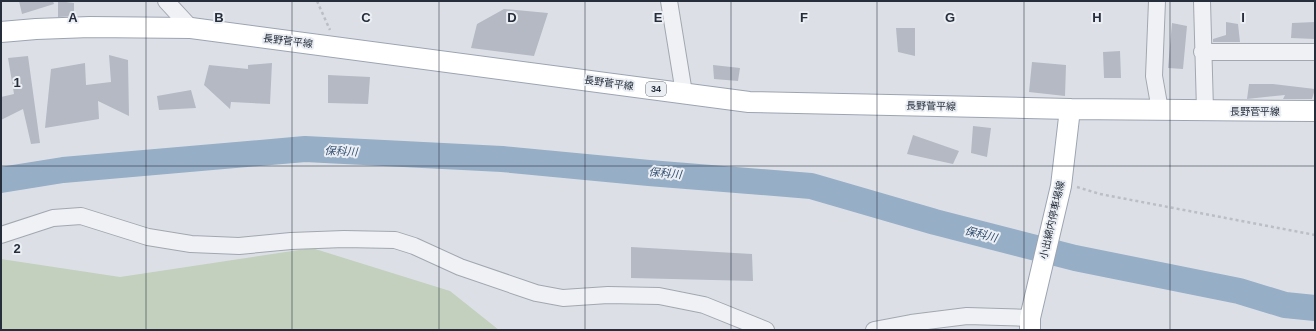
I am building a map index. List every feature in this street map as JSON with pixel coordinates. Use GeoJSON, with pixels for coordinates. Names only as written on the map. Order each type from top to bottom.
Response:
{"type":"FeatureCollection","features":[{"type":"Feature","properties":{"kind":"main road","name":"長野菅平線"},"geometry":{"type":"LineString","coordinates":[[1,32],[36,28],[191,28],[749,102],[1070,109],[1315,111]]}},
{"type":"Feature","properties":{"kind":"main road","name":"小出綿内停車場線"},"geometry":{"type":"LineString","coordinates":[[1030,324],[1037,286],[1061,184],[1070,109]]}},
{"type":"Feature","properties":{"kind":"street"},"geometry":{"type":"LineString","coordinates":[[166,1],[191,28]]}},
{"type":"Feature","properties":{"kind":"street"},"geometry":{"type":"LineString","coordinates":[[669,1],[684,93]]}},
{"type":"Feature","properties":{"kind":"street"},"geometry":{"type":"LineString","coordinates":[[1157,1],[1154,76],[1160,110]]}},
{"type":"Feature","properties":{"kind":"street"},"geometry":{"type":"LineString","coordinates":[[1202,1],[1202,52],[1205,110]]}},
{"type":"Feature","properties":{"kind":"street"},"geometry":{"type":"LineString","coordinates":[[1202,52],[1315,52]]}},
{"type":"Feature","properties":{"kind":"street"},"geometry":{"type":"LineString","coordinates":[[1,235],[53,218],[81,216],[148,237],[191,244],[239,246],[291,241],[344,239],[395,240],[414,246],[460,267],[536,294],[563,298],[608,295],[659,296],[704,305],[745,327],[766,330]]}},
{"type":"Feature","properties":{"kind":"street"},"geometry":{"type":"LineString","coordinates":[[874,330],[911,323],[967,316],[1030,324]]}},
{"type":"Feature","properties":{"kind":"path"},"geometry":{"type":"LineString","coordinates":[[317,1],[338,47]]}},
{"type":"Feature","properties":{"kind":"path"},"geometry":{"type":"LineString","coordinates":[[1061,184],[1100,194],[1315,234]]}},
{"type":"Feature","properties":{"kind":"green space"},"geometry":{"type":"Polygon","coordinates":[[[312,248],[450,291],[499,330],[1,330],[1,259],[120,277],[312,248]]]}},
{"type":"Feature","properties":{"kind":"building"},"geometry":{"type":"Polygon","coordinates":[[[19,1],[53,1],[54,4],[22,14],[19,1]]]}},
{"type":"Feature","properties":{"kind":"building"},"geometry":{"type":"Polygon","coordinates":[[[58,1],[74,3],[74,16],[58,17],[58,1]]]}},
{"type":"Feature","properties":{"kind":"building"},"geometry":{"type":"Polygon","coordinates":[[[504,9],[548,13],[534,56],[471,48],[477,24],[504,9]]]}},
{"type":"Feature","properties":{"kind":"building"},"geometry":{"type":"Polygon","coordinates":[[[1226,22],[1238,24],[1240,42],[1213,42],[1213,39],[1226,35],[1226,22]]]}},
{"type":"Feature","properties":{"kind":"building"},"geometry":{"type":"Polygon","coordinates":[[[1315,22],[1315,39],[1291,38],[1292,23],[1315,22]]]}},
{"type":"Feature","properties":{"kind":"building"},"geometry":{"type":"Polygon","coordinates":[[[1172,23],[1187,26],[1183,69],[1168,68],[1172,23]]]}},
{"type":"Feature","properties":{"kind":"building"},"geometry":{"type":"Polygon","coordinates":[[[896,28],[915,28],[915,56],[898,52],[896,28]]]}},
{"type":"Feature","properties":{"kind":"building"},"geometry":{"type":"Polygon","coordinates":[[[1120,51],[1121,78],[1104,78],[1103,52],[1120,51]]]}},
{"type":"Feature","properties":{"kind":"building"},"geometry":{"type":"Polygon","coordinates":[[[109,55],[128,60],[129,116],[98,101],[99,119],[45,128],[51,69],[85,63],[86,85],[111,82],[109,55]]]}},
{"type":"Feature","properties":{"kind":"building"},"geometry":{"type":"Polygon","coordinates":[[[28,56],[40,143],[31,144],[23,109],[1,120],[1,97],[14,94],[8,58],[28,56]]]}},
{"type":"Feature","properties":{"kind":"building"},"geometry":{"type":"Polygon","coordinates":[[[1032,62],[1066,65],[1065,96],[1029,92],[1032,62]]]}},
{"type":"Feature","properties":{"kind":"building"},"geometry":{"type":"Polygon","coordinates":[[[272,63],[270,104],[231,102],[230,109],[204,85],[209,65],[248,69],[248,65],[272,63]]]}},
{"type":"Feature","properties":{"kind":"building"},"geometry":{"type":"Polygon","coordinates":[[[713,65],[740,68],[738,81],[714,79],[713,65]]]}},
{"type":"Feature","properties":{"kind":"building"},"geometry":{"type":"Polygon","coordinates":[[[328,75],[370,77],[368,104],[328,103],[328,75]]]}},
{"type":"Feature","properties":{"kind":"building"},"geometry":{"type":"Polygon","coordinates":[[[1249,84],[1273,84],[1315,89],[1312,99],[1283,99],[1285,95],[1247,99],[1249,84]]]}},
{"type":"Feature","properties":{"kind":"building"},"geometry":{"type":"Polygon","coordinates":[[[191,90],[196,108],[159,110],[157,96],[191,90]]]}},
{"type":"Feature","properties":{"kind":"building"},"geometry":{"type":"Polygon","coordinates":[[[973,126],[991,128],[987,157],[971,153],[973,126]]]}},
{"type":"Feature","properties":{"kind":"building"},"geometry":{"type":"Polygon","coordinates":[[[913,135],[959,151],[953,164],[907,154],[913,135]]]}},
{"type":"Feature","properties":{"kind":"building"},"geometry":{"type":"Polygon","coordinates":[[[631,247],[752,254],[753,281],[631,278],[631,247]]]}},
{"type":"Feature","properties":{"kind":"waterway","name":"保科川"},"geometry":{"type":"LineString","coordinates":[[1,180],[63,170],[305,149],[502,159],[811,186],[935,222],[1075,258],[1239,291],[1285,305],[1315,308]]}}]}
